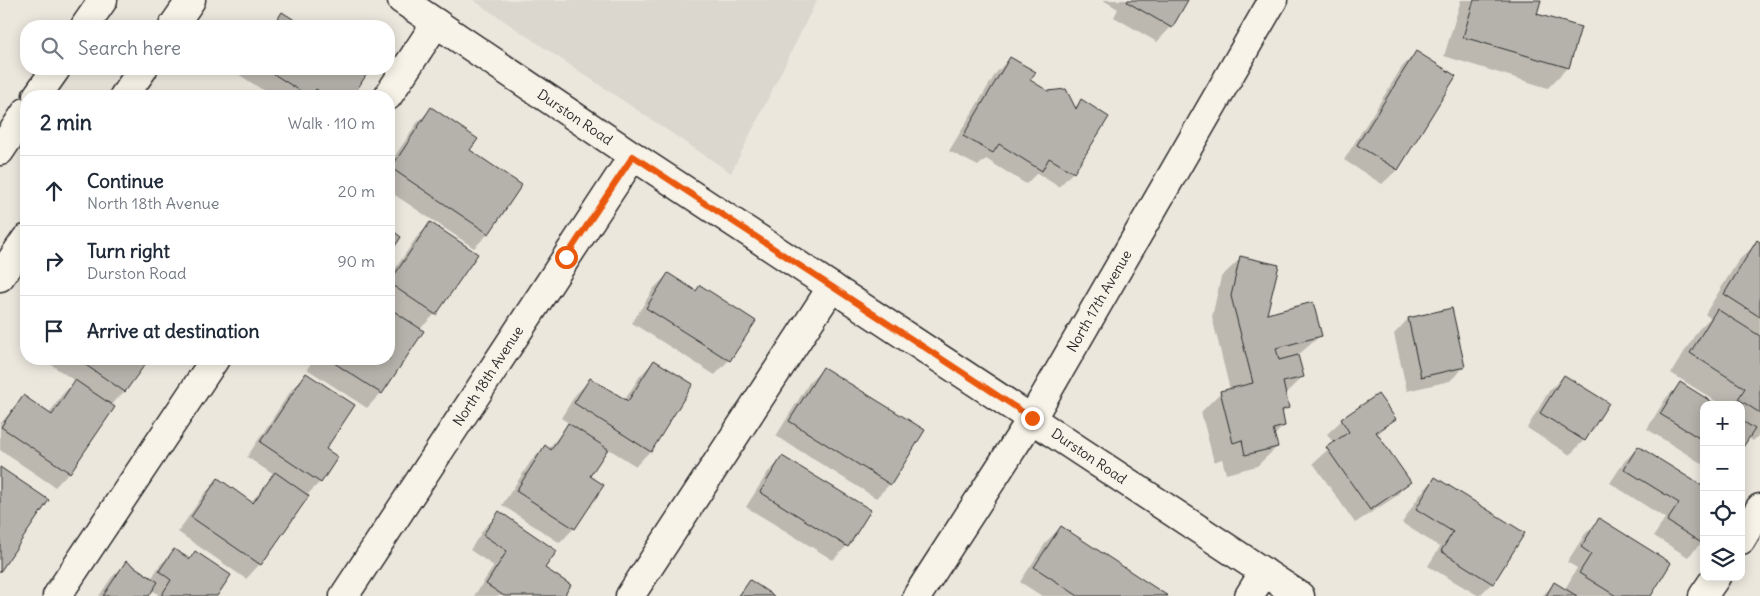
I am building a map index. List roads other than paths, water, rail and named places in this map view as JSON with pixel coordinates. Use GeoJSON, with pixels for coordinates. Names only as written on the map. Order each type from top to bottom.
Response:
{"type":"FeatureCollection","features":[{"type":"Feature","properties":{"kind":"main road"},"geometry":{"type":"LineString","coordinates":[[89,20],[102,0]]}},
{"type":"Feature","properties":{"kind":"main road"},"geometry":{"type":"LineString","coordinates":[[177,20],[191,0]]}},
{"type":"Feature","properties":{"kind":"main road","name":"Durston Road"},"geometry":{"type":"LineString","coordinates":[[402,0],[633,156],[1300,596]]}},
{"type":"Feature","properties":{"kind":"main road","name":"North 17th Avenue"},"geometry":{"type":"LineString","coordinates":[[917,596],[1032,418],[1273,0]]}},
{"type":"Feature","properties":{"kind":"main road"},"geometry":{"type":"LineString","coordinates":[[392,90],[436,23]]}},
{"type":"Feature","properties":{"kind":"main road"},"geometry":{"type":"LineString","coordinates":[[41,90],[52,75]]}},
{"type":"Feature","properties":{"kind":"main road"},"geometry":{"type":"LineString","coordinates":[[128,90],[139,75]]}},
{"type":"Feature","properties":{"kind":"main road"},"geometry":{"type":"LineString","coordinates":[[0,151],[20,121]]}},
{"type":"Feature","properties":{"kind":"main road","name":"North 18th Avenue"},"geometry":{"type":"LineString","coordinates":[[344,596],[633,156]]}},
{"type":"Feature","properties":{"kind":"main road"},"geometry":{"type":"LineString","coordinates":[[0,277],[20,248]]}},
{"type":"Feature","properties":{"kind":"main road"},"geometry":{"type":"LineString","coordinates":[[630,596],[832,287]]}},
{"type":"Feature","properties":{"kind":"main road"},"geometry":{"type":"LineString","coordinates":[[57,596],[211,365]]}},
{"type":"Feature","properties":{"kind":"main road"},"geometry":{"type":"LineString","coordinates":[[1250,596],[1264,572]]}},
{"type":"Feature","properties":{"kind":"main road"},"geometry":{"type":"LineString","coordinates":[[1703,596],[1713,581]]}}]}
